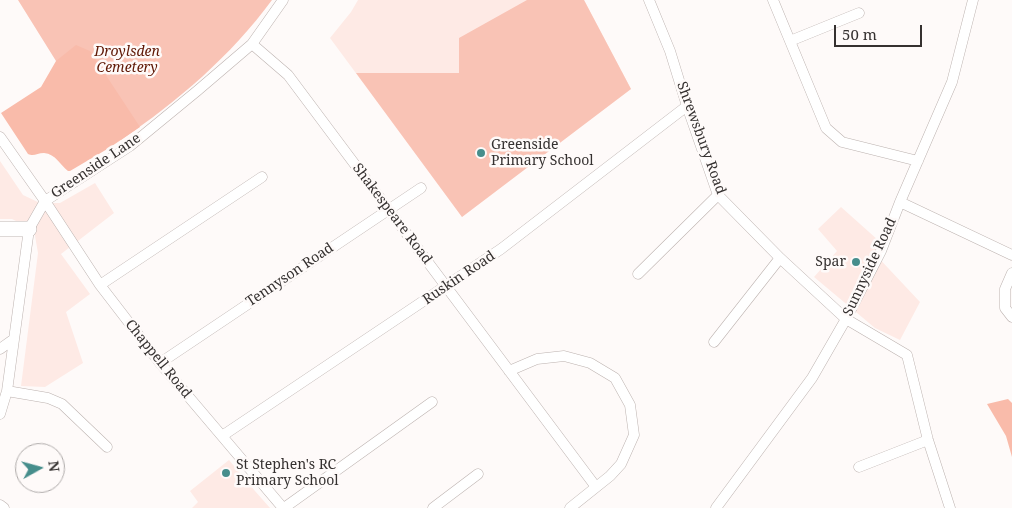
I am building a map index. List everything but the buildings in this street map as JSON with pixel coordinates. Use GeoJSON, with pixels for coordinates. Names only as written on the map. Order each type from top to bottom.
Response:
{"type":"FeatureCollection","features":[{"type":"Feature","properties":{"kind":"street","name":"Greenside Lane"},"geometry":{"type":"LineString","coordinates":[[0,414],[7,391],[29,229],[44,201],[130,146],[197,91],[252,44],[283,0]]}},
{"type":"Feature","properties":{"kind":"street","name":"Shrewsbury Road"},"geometry":{"type":"LineString","coordinates":[[649,0],[670,51],[718,194],[780,258],[846,319],[907,354],[928,440],[950,508]]}},
{"type":"Feature","properties":{"kind":"street"},"geometry":{"type":"LineString","coordinates":[[773,0],[826,128],[842,142],[918,161]]}},
{"type":"Feature","properties":{"kind":"street","name":"Sunnyside Road"},"geometry":{"type":"LineString","coordinates":[[716,508],[812,378],[846,319],[881,251],[952,82],[973,0]]}},
{"type":"Feature","properties":{"kind":"street"},"geometry":{"type":"LineString","coordinates":[[790,41],[859,13]]}},
{"type":"Feature","properties":{"kind":"street","name":"Shakespeare Road"},"geometry":{"type":"LineString","coordinates":[[252,44],[288,75],[596,487]]}},
{"type":"Feature","properties":{"kind":"street","name":"Ruskin Road"},"geometry":{"type":"LineString","coordinates":[[222,436],[501,250],[687,106]]}},
{"type":"Feature","properties":{"kind":"street","name":"Chappell Road"},"geometry":{"type":"LineString","coordinates":[[0,137],[100,284],[160,363],[283,508]]}},
{"type":"Feature","properties":{"kind":"street"},"geometry":{"type":"LineString","coordinates":[[100,284],[262,177]]}},
{"type":"Feature","properties":{"kind":"street","name":"Tennyson Road"},"geometry":{"type":"LineString","coordinates":[[160,363],[420,188]]}},
{"type":"Feature","properties":{"kind":"street"},"geometry":{"type":"LineString","coordinates":[[638,274],[718,194]]}},
{"type":"Feature","properties":{"kind":"street"},"geometry":{"type":"LineString","coordinates":[[900,202],[1012,254]]}},
{"type":"Feature","properties":{"kind":"street"},"geometry":{"type":"LineString","coordinates":[[0,229],[29,229]]}},
{"type":"Feature","properties":{"kind":"street"},"geometry":{"type":"LineString","coordinates":[[714,342],[780,258]]}},
{"type":"Feature","properties":{"kind":"street"},"geometry":{"type":"LineString","coordinates":[[1012,273],[1005,289],[1005,308],[1012,316]]}},
{"type":"Feature","properties":{"kind":"street"},"geometry":{"type":"LineString","coordinates":[[0,349],[14,339]]}},
{"type":"Feature","properties":{"kind":"street"},"geometry":{"type":"LineString","coordinates":[[509,371],[537,359],[564,356],[590,363],[616,378],[630,406],[634,435],[621,464],[610,476],[570,508]]}},
{"type":"Feature","properties":{"kind":"street"},"geometry":{"type":"LineString","coordinates":[[7,391],[48,398],[62,404],[107,447]]}},
{"type":"Feature","properties":{"kind":"street"},"geometry":{"type":"LineString","coordinates":[[283,508],[432,402]]}},
{"type":"Feature","properties":{"kind":"street"},"geometry":{"type":"LineString","coordinates":[[859,467],[928,440]]}},
{"type":"Feature","properties":{"kind":"street"},"geometry":{"type":"LineString","coordinates":[[433,508],[478,474]]}},
{"type":"Feature","properties":{"kind":"street"},"geometry":{"type":"LineString","coordinates":[[0,505],[4,508]]}},
{"type":"Feature","properties":{"kind":"shaded area","name":"Greenside Primary School"},"geometry":{"type":"Polygon","coordinates":[[[358,0],[584,0],[631,89],[462,217],[330,38],[358,0]]]}},
{"type":"Feature","properties":{"kind":"shaded area"},"geometry":{"type":"Polygon","coordinates":[[[76,45],[90,51],[140,127],[109,148],[68,171],[48,154],[28,154],[1,113],[41,87],[56,61],[76,45]]]}},
{"type":"Feature","properties":{"kind":"shaded area"},"geometry":{"type":"Polygon","coordinates":[[[0,161],[23,195],[40,203],[60,203],[95,183],[114,213],[61,254],[90,294],[66,312],[83,363],[45,387],[21,386],[38,253],[34,230],[12,219],[0,219],[0,161]]]}},
{"type":"Feature","properties":{"kind":"shaded area"},"geometry":{"type":"Polygon","coordinates":[[[841,207],[878,240],[874,253],[920,302],[900,340],[875,328],[814,277],[837,251],[818,229],[841,207]]]}},
{"type":"Feature","properties":{"kind":"shaded area"},"geometry":{"type":"Polygon","coordinates":[[[1008,399],[1012,403],[1012,457],[1006,436],[987,404],[1008,399]]]}},
{"type":"Feature","properties":{"kind":"shaded area","name":"St Stephen's RC Primary School"},"geometry":{"type":"Polygon","coordinates":[[[229,460],[270,508],[192,508],[198,502],[190,491],[229,460]]]}},
{"type":"Feature","properties":{"kind":"green space","name":"Droylsden Cemetery"},"geometry":{"type":"Polygon","coordinates":[[[18,0],[272,0],[239,40],[203,76],[163,110],[121,140],[56,61],[18,0]]]}},
{"type":"Feature","properties":{"kind":"green space","name":"Greenside Primary School"},"geometry":{"type":"Polygon","coordinates":[[[527,0],[584,0],[631,89],[462,217],[356,73],[459,73],[459,38],[527,0]]]}},
{"type":"Feature","properties":{"kind":"place","name":"Greenside Primary School"},"geometry":{"type":"Point","coordinates":[481,153]}},
{"type":"Feature","properties":{"kind":"place","name":"Spar"},"geometry":{"type":"Point","coordinates":[856,262]}},
{"type":"Feature","properties":{"kind":"place","name":"St Stephen's RC Primary School"},"geometry":{"type":"Point","coordinates":[226,473]}}]}
